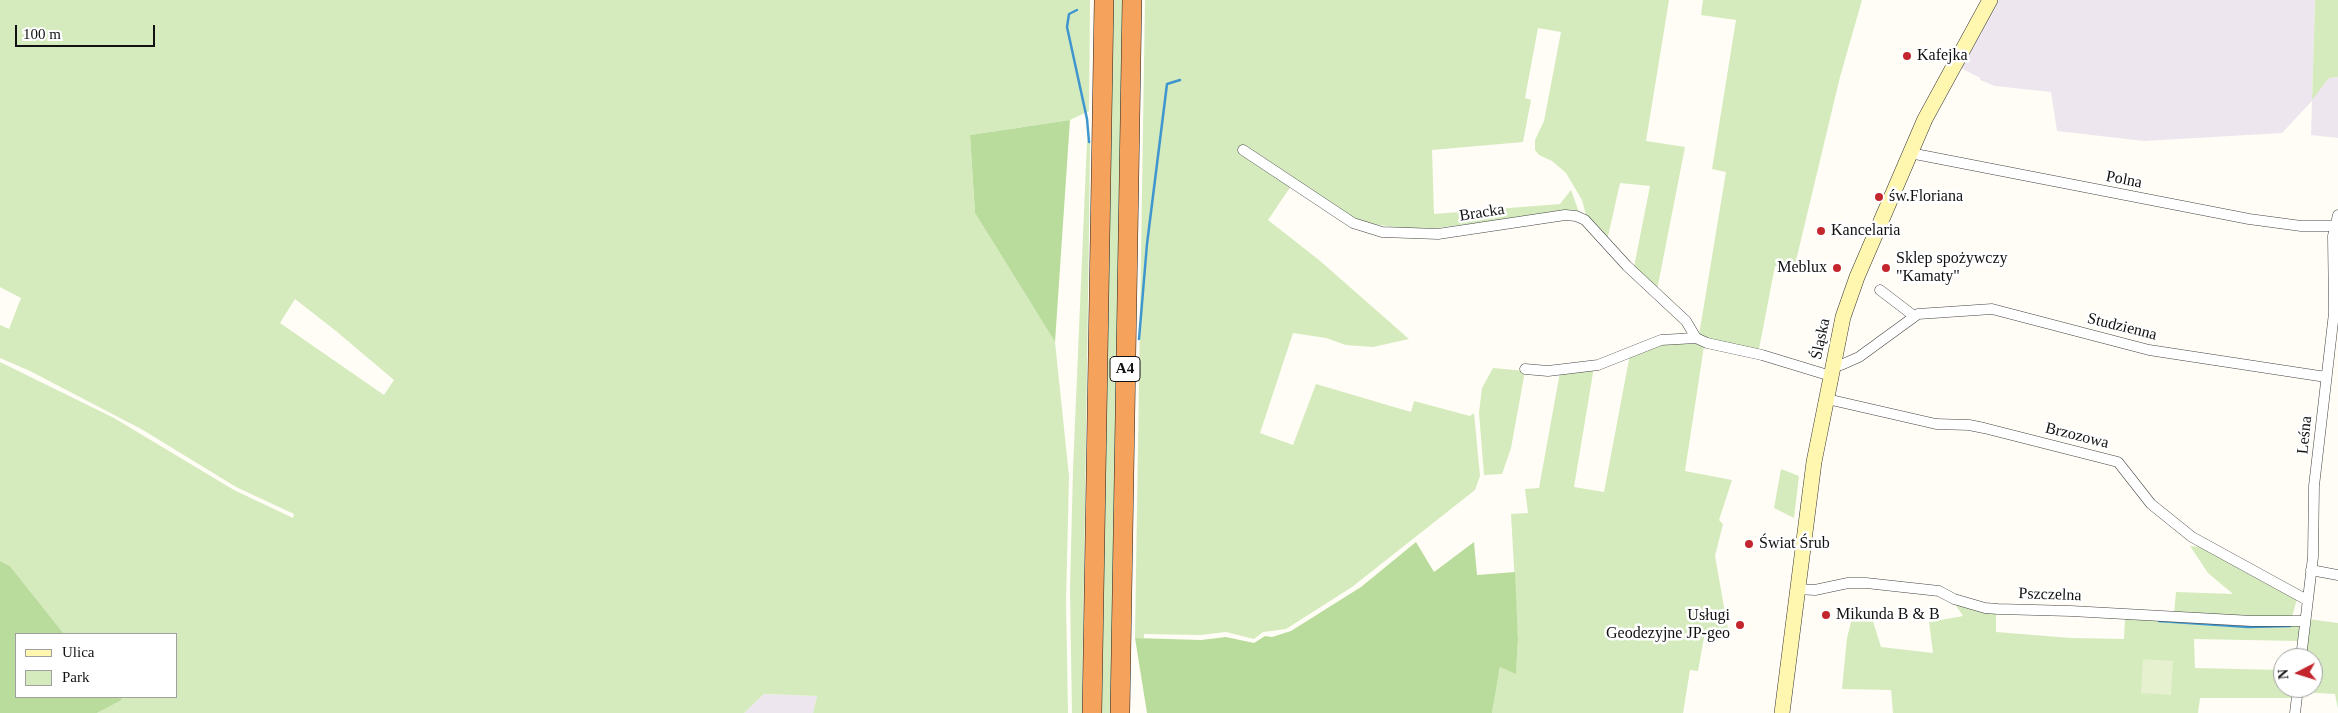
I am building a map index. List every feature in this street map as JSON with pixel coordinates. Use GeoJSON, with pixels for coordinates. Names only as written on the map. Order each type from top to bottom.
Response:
{"type":"FeatureCollection","features":[{"type":"Feature","properties":{"kind":"highway","name":"A4"},"geometry":{"type":"LineString","coordinates":[[1092,713],[1104,0]]}},
{"type":"Feature","properties":{"kind":"highway","name":"A4"},"geometry":{"type":"LineString","coordinates":[[1120,713],[1132,0]]}},
{"type":"Feature","properties":{"kind":"main road","name":"Śląska"},"geometry":{"type":"LineString","coordinates":[[1782,713],[1814,462],[1848,300],[1925,119],[1990,0]]}},
{"type":"Feature","properties":{"kind":"street","name":"Bracka"},"geometry":{"type":"LineString","coordinates":[[1243,150],[1353,223],[1382,232],[1438,234],[1565,215],[1576,216],[1584,220],[1627,266],[1686,321],[1696,338]]}},
{"type":"Feature","properties":{"kind":"street","name":"Polna"},"geometry":{"type":"LineString","coordinates":[[1910,153],[2249,219],[2301,226],[2334,226]]}},
{"type":"Feature","properties":{"kind":"street","name":"Leśna"},"geometry":{"type":"LineString","coordinates":[[2302,648],[2311,570],[2312,515],[2334,313],[2332,236],[2338,216]]}},
{"type":"Feature","properties":{"kind":"street"},"geometry":{"type":"LineString","coordinates":[[1880,290],[1914,316]]}},
{"type":"Feature","properties":{"kind":"street","name":"Studzienna"},"geometry":{"type":"LineString","coordinates":[[1833,371],[1859,357],[1918,314],[1992,309],[2149,350],[2326,377]]}},
{"type":"Feature","properties":{"kind":"street"},"geometry":{"type":"LineString","coordinates":[[1525,369],[1548,371],[1598,365],[1661,340],[1696,338],[1707,343],[1833,371]]}},
{"type":"Feature","properties":{"kind":"street","name":"Brzozowa"},"geometry":{"type":"LineString","coordinates":[[1827,399],[1936,424],[1969,425],[1984,428],[2118,462],[2151,504],[2192,537],[2307,600]]}},
{"type":"Feature","properties":{"kind":"street"},"geometry":{"type":"LineString","coordinates":[[2311,570],[2338,575]]}},
{"type":"Feature","properties":{"kind":"street","name":"Pszczelna"},"geometry":{"type":"LineString","coordinates":[[1797,589],[1815,590],[1848,583],[1866,583],[1939,591],[1954,599],[1985,608],[2252,621],[2305,621]]}},
{"type":"Feature","properties":{"kind":"street"},"geometry":{"type":"LineString","coordinates":[[2295,713],[2297,698]]}},
{"type":"Feature","properties":{"kind":"shaded area"},"geometry":{"type":"Polygon","coordinates":[[[1999,0],[2315,0],[2312,99],[2329,78],[2338,77],[2338,138],[2311,135],[2312,101],[2282,133],[2144,141],[2057,131],[2051,92],[1995,86],[1980,80],[1980,78],[1961,68],[1999,0]]]}},
{"type":"Feature","properties":{"kind":"shaded area"},"geometry":{"type":"Polygon","coordinates":[[[764,694],[817,696],[813,713],[744,713],[764,694]]]}},
{"type":"Feature","properties":{"kind":"green space"},"geometry":{"type":"Polygon","coordinates":[[[0,0],[1090,0],[1089,111],[1070,120],[970,135],[975,213],[1055,342],[1069,476],[1066,601],[1068,713],[813,713],[817,696],[764,694],[744,713],[97,713],[122,700],[121,698],[178,698],[178,633],[63,633],[10,566],[0,561],[0,362],[114,418],[234,490],[293,518],[294,514],[236,487],[143,430],[30,371],[0,358],[0,325],[9,329],[21,298],[0,287],[0,0]],[[295,299],[280,323],[384,395],[394,380],[295,299]]]}},
{"type":"Feature","properties":{"kind":"green space"},"geometry":{"type":"Polygon","coordinates":[[[1110,0],[1126,0],[1114,713],[1099,713],[1110,0]]]}},
{"type":"Feature","properties":{"kind":"green space"},"geometry":{"type":"Polygon","coordinates":[[[1145,0],[1669,0],[1646,141],[1685,147],[1657,290],[1634,267],[1650,186],[1620,183],[1607,241],[1587,219],[1582,200],[1566,173],[1552,161],[1539,155],[1535,150],[1535,140],[1544,121],[1561,32],[1538,28],[1525,98],[1531,100],[1523,142],[1432,150],[1434,214],[1560,204],[1571,190],[1580,215],[1560,212],[1437,228],[1412,229],[1364,223],[1358,219],[1352,226],[1291,186],[1268,220],[1319,260],[1409,339],[1373,347],[1346,345],[1326,338],[1293,333],[1260,433],[1293,445],[1316,384],[1411,412],[1414,401],[1470,416],[1474,413],[1480,476],[1475,490],[1352,587],[1286,629],[1263,632],[1254,639],[1226,632],[1200,635],[1144,634],[1144,638],[1135,638],[1145,0]]]}},
{"type":"Feature","properties":{"kind":"green space"},"geometry":{"type":"Polygon","coordinates":[[[1703,0],[1862,0],[1840,77],[1794,269],[1775,266],[1759,349],[1717,342],[1699,335],[1726,172],[1712,169],[1736,20],[1701,15],[1703,0]]]}},
{"type":"Feature","properties":{"kind":"green space"},"geometry":{"type":"Polygon","coordinates":[[[2315,0],[2338,0],[2338,77],[2329,78],[2312,100],[2315,0]]]}},
{"type":"Feature","properties":{"kind":"green space"},"geometry":{"type":"Polygon","coordinates":[[[1070,120],[1055,342],[975,213],[970,135],[1070,120]]]}},
{"type":"Feature","properties":{"kind":"green space"},"geometry":{"type":"Polygon","coordinates":[[[1087,141],[1090,143],[1082,713],[1072,713],[1070,590],[1073,470],[1087,141]]]}},
{"type":"Feature","properties":{"kind":"green space"},"geometry":{"type":"Polygon","coordinates":[[[1661,342],[1691,343],[1704,346],[1685,471],[1732,480],[1719,520],[1723,524],[1715,556],[1729,635],[1705,632],[1698,671],[1690,670],[1683,713],[1492,713],[1500,667],[1516,673],[1518,639],[1511,514],[1528,513],[1525,489],[1539,488],[1560,372],[1594,367],[1574,487],[1604,492],[1630,354],[1661,342]]]}},
{"type":"Feature","properties":{"kind":"green space"},"geometry":{"type":"Polygon","coordinates":[[[1493,368],[1525,371],[1511,448],[1502,474],[1484,475],[1479,413],[1482,388],[1493,368]]]}},
{"type":"Feature","properties":{"kind":"green space"},"geometry":{"type":"Polygon","coordinates":[[[1781,469],[1799,476],[1794,518],[1774,508],[1781,469]]]}},
{"type":"Feature","properties":{"kind":"green space"},"geometry":{"type":"Polygon","coordinates":[[[1416,542],[1434,572],[1474,542],[1477,575],[1515,572],[1518,639],[1516,674],[1500,667],[1492,713],[1147,713],[1135,638],[1201,640],[1226,637],[1254,643],[1265,636],[1272,637],[1291,631],[1361,587],[1416,542]]]}},
{"type":"Feature","properties":{"kind":"green space"},"geometry":{"type":"Polygon","coordinates":[[[2190,546],[2204,547],[2297,599],[2292,617],[2174,614],[2176,592],[2233,594],[2208,573],[2190,546]]]}},
{"type":"Feature","properties":{"kind":"green space"},"geometry":{"type":"Polygon","coordinates":[[[0,561],[10,566],[63,633],[15,633],[15,698],[121,698],[122,700],[97,713],[0,713],[0,561]]]}},
{"type":"Feature","properties":{"kind":"green space"},"geometry":{"type":"Polygon","coordinates":[[[1953,601],[1996,611],[1996,632],[2071,638],[2124,639],[2125,618],[2300,626],[2300,641],[2194,639],[2195,668],[2273,670],[2273,698],[2200,698],[2198,713],[1893,713],[1891,690],[1842,689],[1847,638],[1853,614],[1872,618],[1881,647],[1933,653],[1929,622],[1963,616],[1953,601]]]}},
{"type":"Feature","properties":{"kind":"green space"},"geometry":{"type":"Polygon","coordinates":[[[2308,619],[2338,623],[2338,709],[2335,694],[2323,693],[2323,648],[2305,648],[2308,619]]]}},
{"type":"Feature","properties":{"kind":"green space"},"geometry":{"type":"Polygon","coordinates":[[[2143,659],[2173,661],[2171,695],[2141,693],[2143,659]]]}},
{"type":"Feature","properties":{"kind":"waterway"},"geometry":{"type":"LineString","coordinates":[[1077,10],[1069,14],[1067,27],[1087,119],[1089,142]]}},
{"type":"Feature","properties":{"kind":"waterway"},"geometry":{"type":"LineString","coordinates":[[1139,339],[1147,244],[1167,84],[1180,80]]}},
{"type":"Feature","properties":{"kind":"waterway"},"geometry":{"type":"LineString","coordinates":[[2159,621],[2248,627],[2290,626]]}},
{"type":"Feature","properties":{"kind":"place","name":"Kafejka"},"geometry":{"type":"Point","coordinates":[1907,56]}},
{"type":"Feature","properties":{"kind":"place","name":"św.Floriana"},"geometry":{"type":"Point","coordinates":[1879,197]}},
{"type":"Feature","properties":{"kind":"place","name":"Kancelaria"},"geometry":{"type":"Point","coordinates":[1821,231]}},
{"type":"Feature","properties":{"kind":"place","name":"Meblux"},"geometry":{"type":"Point","coordinates":[1837,268]}},
{"type":"Feature","properties":{"kind":"place","name":"Sklep spożywczy \"Kamaty\""},"geometry":{"type":"Point","coordinates":[1886,268]}},
{"type":"Feature","properties":{"kind":"place","name":"Świat Śrub"},"geometry":{"type":"Point","coordinates":[1749,544]}},
{"type":"Feature","properties":{"kind":"place","name":"Mikunda B & B"},"geometry":{"type":"Point","coordinates":[1826,615]}},
{"type":"Feature","properties":{"kind":"place","name":"Usługi Geodezyjne JP-geo"},"geometry":{"type":"Point","coordinates":[1740,625]}}]}
